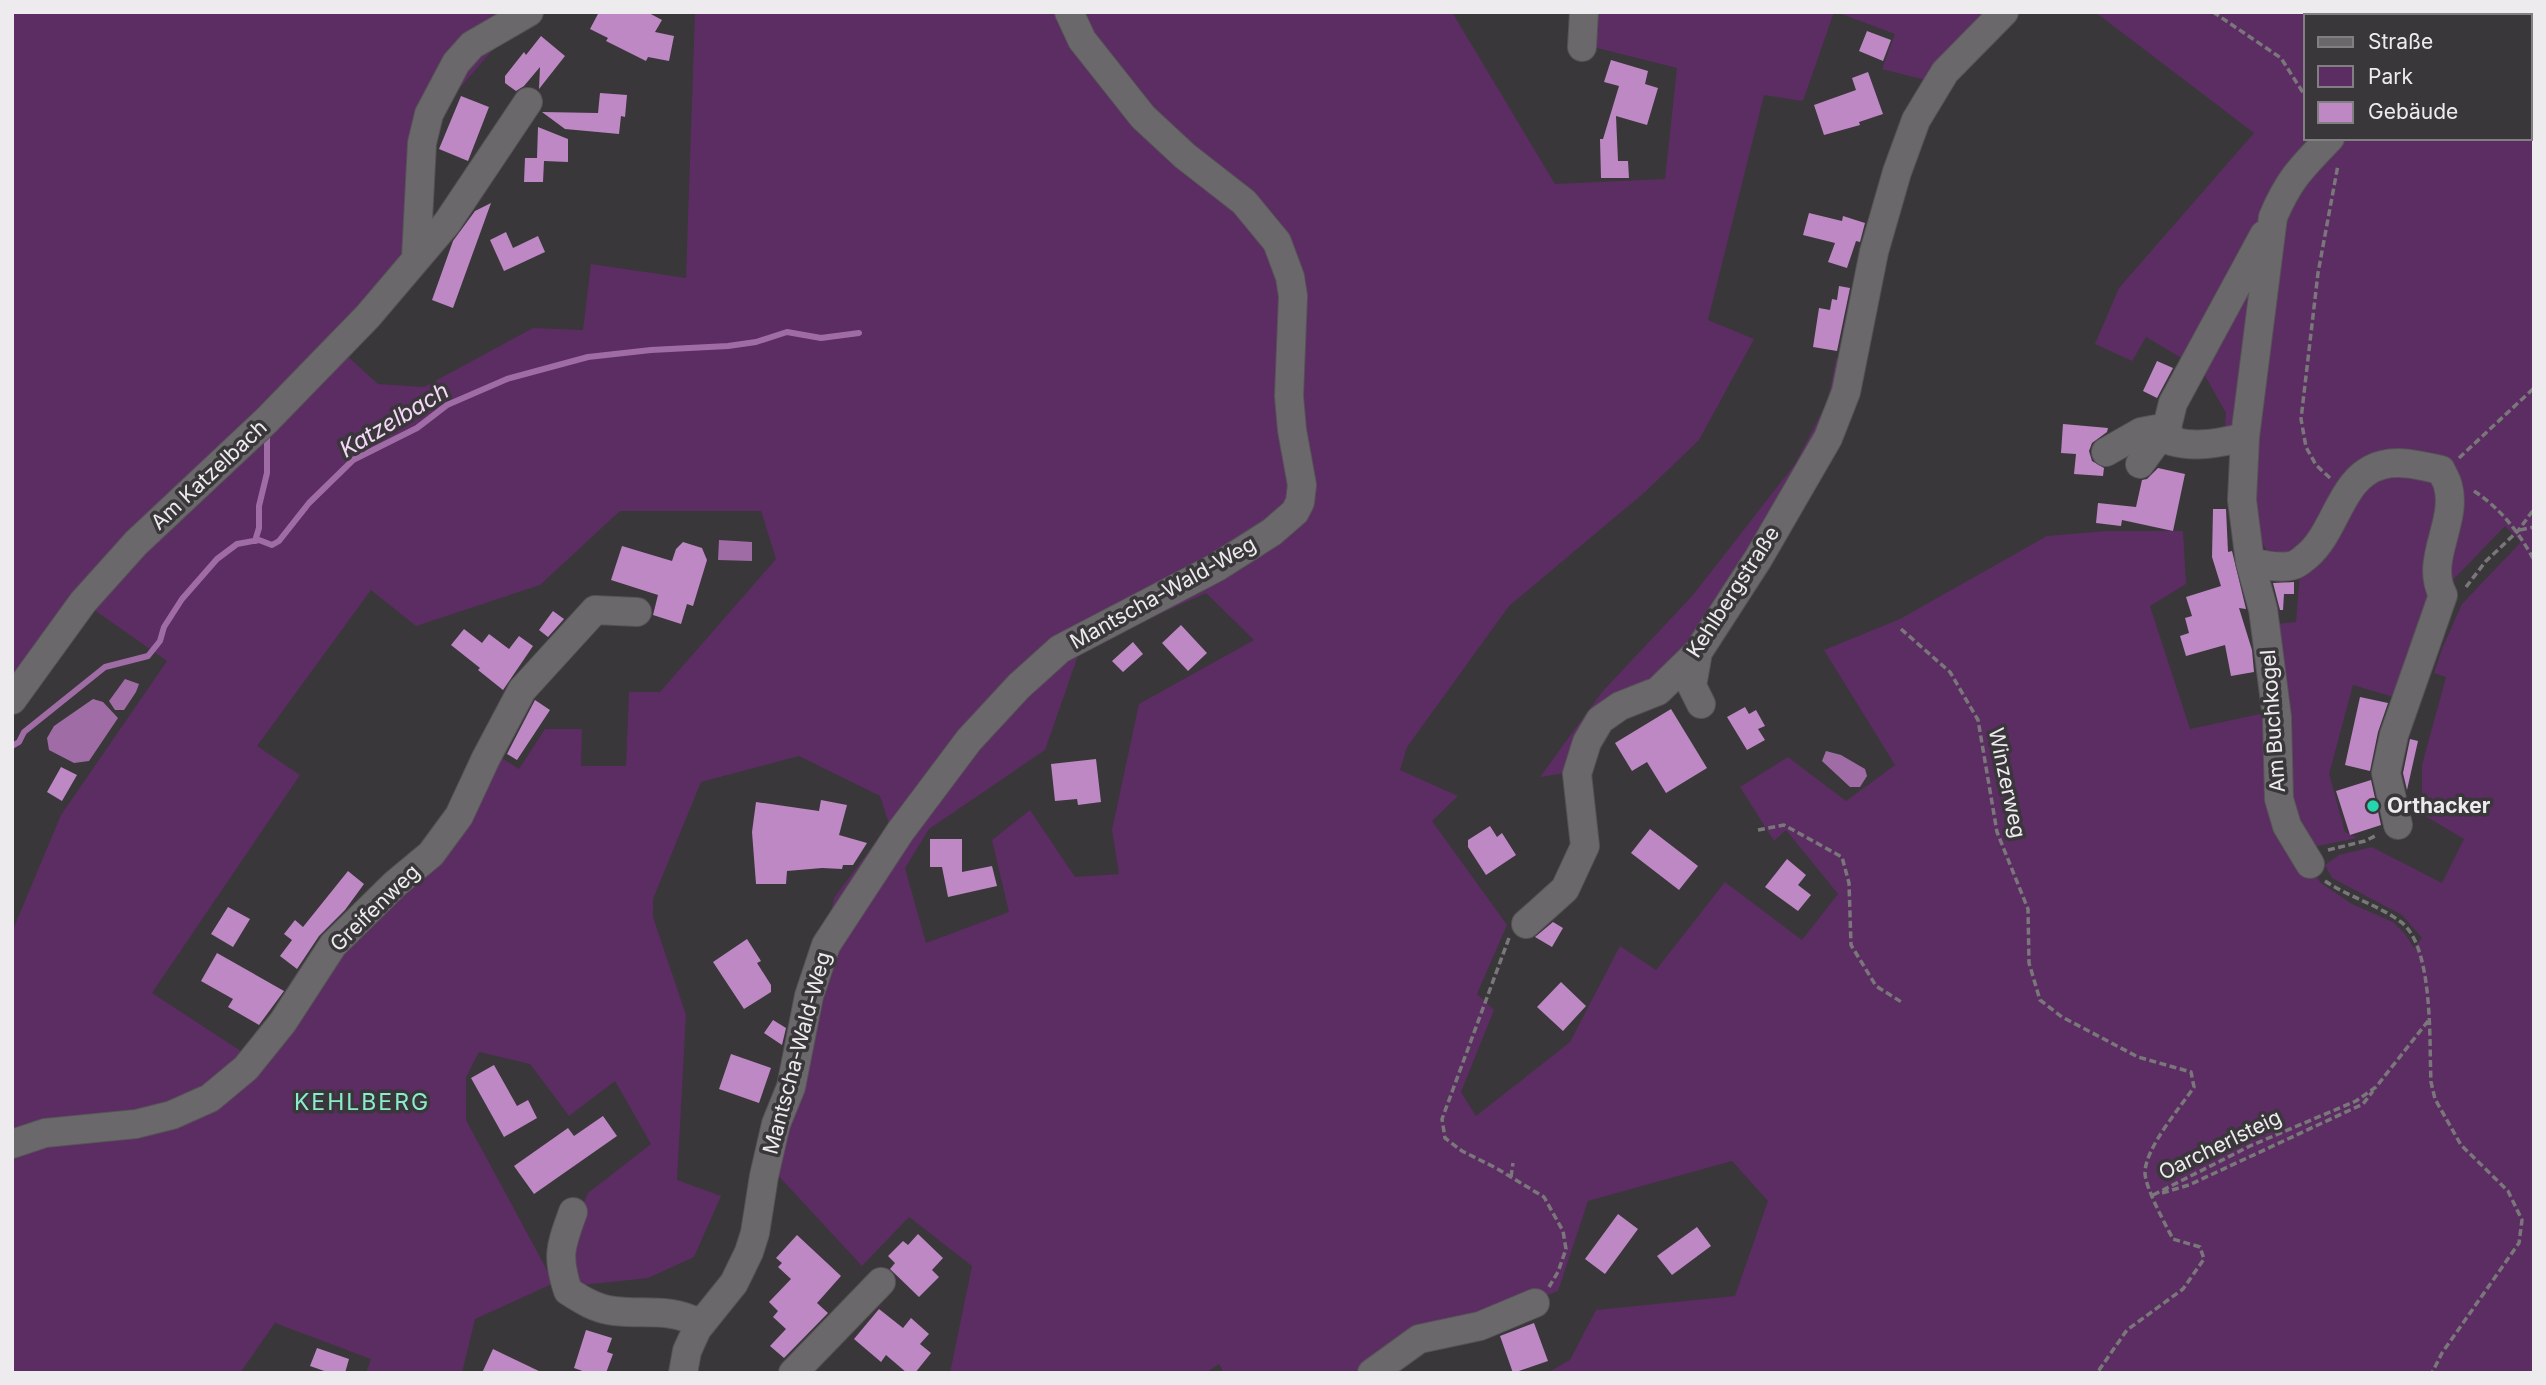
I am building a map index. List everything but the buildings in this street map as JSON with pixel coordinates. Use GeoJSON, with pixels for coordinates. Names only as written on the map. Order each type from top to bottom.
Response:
{"type":"FeatureCollection","features":[{"type":"Feature","properties":{"kind":"street"},"geometry":{"type":"LineString","coordinates":[[416,258],[421,152],[429,114],[456,63],[472,46],[529,12]]}},
{"type":"Feature","properties":{"kind":"street","name":"Mantscha-Wald-Weg"},"geometry":{"type":"LineString","coordinates":[[683,1373],[687,1351],[701,1324],[734,1283],[749,1252],[755,1234],[776,1124],[791,1087],[809,996],[826,945],[920,804],[969,740],[1018,686],[1059,649],[1245,550],[1288,519],[1295,512],[1303,494],[1289,396],[1293,296],[1290,277],[1277,242],[1244,202],[1185,156],[1143,117],[1082,40],[1069,12]]}},
{"type":"Feature","properties":{"kind":"street"},"geometry":{"type":"LineString","coordinates":[[1582,47],[1584,12]]}},
{"type":"Feature","properties":{"kind":"street","name":"Kehlbergstraße"},"geometry":{"type":"LineString","coordinates":[[1526,924],[1565,889],[1585,846],[1577,774],[1587,742],[1600,720],[1620,706],[1658,691],[1699,652],[1759,559],[1828,438],[1846,391],[1878,239],[1896,172],[1916,120],[1945,72],[2004,12]]}},
{"type":"Feature","properties":{"kind":"street","name":"Am Katzelbach"},"geometry":{"type":"LineString","coordinates":[[12,700],[83,602],[136,543],[267,421],[368,316],[447,223],[528,102]]}},
{"type":"Feature","properties":{"kind":"street","name":"Am Buchkogel"},"geometry":{"type":"LineString","coordinates":[[2307,859],[2287,826],[2279,799],[2277,717],[2263,610],[2250,562],[2242,500],[2245,437],[2273,217],[2285,188],[2298,171],[2334,150]]}},
{"type":"Feature","properties":{"kind":"street"},"geometry":{"type":"LineString","coordinates":[[2140,464],[2167,427],[2173,403],[2273,217]]}},
{"type":"Feature","properties":{"kind":"street"},"geometry":{"type":"LineString","coordinates":[[2167,427],[2171,441],[2188,445],[2245,437]]}},
{"type":"Feature","properties":{"kind":"street"},"geometry":{"type":"LineString","coordinates":[[2106,452],[2141,432],[2167,427]]}},
{"type":"Feature","properties":{"kind":"street"},"geometry":{"type":"LineString","coordinates":[[2250,562],[2295,565],[2315,548],[2327,533],[2346,493],[2360,478],[2380,465],[2406,463],[2441,470],[2449,487],[2449,510],[2437,564],[2439,587],[2443,595],[2391,748],[2386,773],[2398,825]]}},
{"type":"Feature","properties":{"kind":"street","name":"Greifenweg"},"geometry":{"type":"LineString","coordinates":[[12,1144],[45,1133],[136,1124],[172,1115],[210,1098],[246,1068],[284,1022],[333,945],[431,854],[452,825],[522,690],[595,610],[637,611]]}},
{"type":"Feature","properties":{"kind":"street"},"geometry":{"type":"LineString","coordinates":[[1699,652],[1692,686],[1701,704]]}},
{"type":"Feature","properties":{"kind":"street"},"geometry":{"type":"LineString","coordinates":[[573,1212],[562,1245],[561,1268],[568,1291],[589,1304],[613,1311],[672,1312],[701,1324]]}},
{"type":"Feature","properties":{"kind":"street"},"geometry":{"type":"LineString","coordinates":[[793,1373],[881,1283]]}},
{"type":"Feature","properties":{"kind":"street"},"geometry":{"type":"LineString","coordinates":[[1372,1373],[1419,1339],[1480,1326],[1535,1303]]}},
{"type":"Feature","properties":{"kind":"path"},"geometry":{"type":"LineString","coordinates":[[2213,12],[2281,58],[2304,92]]}},
{"type":"Feature","properties":{"kind":"path"},"geometry":{"type":"LineString","coordinates":[[2334,150],[2301,419],[2306,447],[2316,465],[2346,493]]}},
{"type":"Feature","properties":{"kind":"path"},"geometry":{"type":"LineString","coordinates":[[2534,388],[2464,454],[2441,470],[2487,500],[2518,531],[2534,560]]}},
{"type":"Feature","properties":{"kind":"path"},"geometry":{"type":"LineString","coordinates":[[2443,595],[2453,597],[2471,583],[2486,561],[2518,531],[2534,509]]}},
{"type":"Feature","properties":{"kind":"path"},"geometry":{"type":"LineString","coordinates":[[2518,531],[2534,527]]}},
{"type":"Feature","properties":{"kind":"path","name":"Winzerweg"},"geometry":{"type":"LineString","coordinates":[[1901,629],[1950,671],[1978,720],[1997,832],[2028,909],[2029,964],[2040,1000],[2062,1017],[2138,1057],[2191,1072],[2194,1087],[2149,1157],[2145,1175],[2173,1239],[2200,1247],[2204,1259],[2183,1289],[2127,1330],[2097,1373]]}},
{"type":"Feature","properties":{"kind":"path"},"geometry":{"type":"LineString","coordinates":[[1758,830],[1784,825],[1842,857],[1849,883],[1851,945],[1876,986],[1903,1003]]}},
{"type":"Feature","properties":{"kind":"path"},"geometry":{"type":"LineString","coordinates":[[2398,825],[2365,841],[2307,859],[2324,881],[2403,924],[2418,945],[2424,966],[2431,1082],[2435,1099],[2460,1145],[2508,1191],[2522,1220],[2519,1243],[2442,1353],[2432,1373]]}},
{"type":"Feature","properties":{"kind":"path"},"geometry":{"type":"LineString","coordinates":[[1526,924],[1509,937],[1442,1119],[1446,1138],[1462,1151],[1544,1197],[1563,1231],[1566,1249],[1558,1272],[1535,1303]]}},
{"type":"Feature","properties":{"kind":"path","name":"Oarcherlsteig"},"geometry":{"type":"LineString","coordinates":[[2153,1195],[2189,1185],[2363,1104],[2428,1021]]}},
{"type":"Feature","properties":{"kind":"path","name":"Oarcherlsteig"},"geometry":{"type":"LineString","coordinates":[[2153,1195],[2250,1146],[2356,1101],[2376,1087]]}},
{"type":"Feature","properties":{"kind":"path"},"geometry":{"type":"LineString","coordinates":[[1511,1177],[1513,1163]]}},
{"type":"Feature","properties":{"kind":"green space"},"geometry":{"type":"Polygon","coordinates":[[[12,12],[525,12],[411,145],[400,292],[345,354],[378,384],[424,387],[533,328],[583,330],[591,264],[686,278],[695,12],[1452,12],[1555,184],[1665,179],[1677,68],[1589,46],[1593,12],[1834,12],[1803,101],[1764,95],[1708,320],[1754,339],[1699,440],[1645,492],[1509,606],[1407,747],[1400,770],[1458,796],[1432,821],[1507,925],[1477,994],[1494,1010],[1461,1092],[1476,1116],[1570,1042],[1620,946],[1656,970],[1725,882],[1802,940],[1838,894],[1786,830],[1774,841],[1740,787],[1788,757],[1846,801],[1895,765],[1824,650],[1900,619],[2047,536],[2106,531],[2183,531],[2186,584],[2150,606],[2190,729],[2269,712],[2287,839],[2321,883],[2352,904],[2393,922],[2414,948],[2422,938],[2402,915],[2332,878],[2325,865],[2339,855],[2372,847],[2442,883],[2464,839],[2422,814],[2422,765],[2446,677],[2434,673],[2462,604],[2521,542],[2505,526],[2451,582],[2429,611],[2400,699],[2353,685],[2329,774],[2345,832],[2357,838],[2318,846],[2309,843],[2287,797],[2276,624],[2296,622],[2300,572],[2268,553],[2255,530],[2239,451],[2223,451],[2226,413],[2202,370],[2146,337],[2132,361],[2095,344],[2119,288],[2254,133],[2095,12],[2534,12],[2534,1373],[1547,1373],[1570,1360],[1596,1310],[1735,1296],[1768,1201],[1732,1161],[1588,1201],[1558,1291],[1475,1322],[1359,1373],[1224,1373],[1219,1364],[1206,1373],[950,1373],[972,1266],[909,1217],[862,1266],[773,1170],[792,1105],[834,898],[889,824],[880,796],[799,756],[701,782],[653,899],[653,917],[686,1015],[677,1180],[721,1196],[694,1257],[648,1278],[573,1286],[569,1236],[588,1193],[651,1144],[615,1081],[569,1116],[530,1064],[479,1052],[466,1077],[466,1120],[554,1283],[475,1319],[462,1373],[366,1373],[371,1359],[275,1323],[240,1373],[12,1373],[12,1152],[227,1094],[494,753],[519,769],[545,729],[582,729],[581,766],[626,766],[629,692],[660,692],[776,559],[761,511],[620,511],[540,585],[416,626],[371,590],[257,746],[300,775],[152,993],[250,1057],[170,1108],[12,1138],[12,932],[61,815],[167,661],[83,602],[12,700],[12,12]],[[1206,593],[1080,650],[1045,750],[929,829],[905,868],[926,943],[1009,912],[992,840],[1030,810],[1075,877],[1119,874],[1112,830],[1139,704],[1254,640],[1206,593]]]}},
{"type":"Feature","properties":{"kind":"green space"},"geometry":{"type":"Polygon","coordinates":[[[1836,12],[1993,12],[1933,82],[1882,69],[1895,34],[1836,12]]]}},
{"type":"Feature","properties":{"kind":"green space"},"geometry":{"type":"Polygon","coordinates":[[[1836,359],[1848,360],[1837,406],[1743,574],[1653,686],[1609,704],[1572,772],[1540,777],[1602,692],[1693,595],[1795,464],[1828,400],[1836,359]]]}},
{"type":"Feature","properties":{"kind":"shaded area"},"geometry":{"type":"Polygon","coordinates":[[[719,540],[752,542],[752,561],[718,560],[719,540]]]}},
{"type":"Feature","properties":{"kind":"shaded area"},"geometry":{"type":"Polygon","coordinates":[[[125,679],[139,684],[124,710],[115,710],[109,701],[125,679]]]}},
{"type":"Feature","properties":{"kind":"shaded area"},"geometry":{"type":"Polygon","coordinates":[[[93,699],[103,702],[118,718],[89,761],[74,763],[49,750],[47,738],[54,726],[93,699]]]}},
{"type":"Feature","properties":{"kind":"shaded area"},"geometry":{"type":"Polygon","coordinates":[[[1826,751],[1841,755],[1865,769],[1867,776],[1860,787],[1850,787],[1822,761],[1826,751]]]}},
{"type":"Feature","properties":{"kind":"waterway","name":"Katzelbach"},"geometry":{"type":"LineString","coordinates":[[12,746],[19,742],[24,732],[105,667],[148,656],[160,641],[164,627],[182,599],[217,559],[237,544],[259,540],[272,545],[279,541],[309,503],[353,460],[417,428],[447,405],[507,379],[588,357],[728,346],[756,342],[787,332],[821,338],[859,333]]}},
{"type":"Feature","properties":{"kind":"waterway"},"geometry":{"type":"LineString","coordinates":[[255,541],[259,528],[259,506],[267,473],[267,432]]}},
{"type":"Feature","properties":{"kind":"place","name":"Orthacker"},"geometry":{"type":"Point","coordinates":[2373,806]}},
{"type":"Feature","properties":{"kind":"district","name":"KEHLBERG"},"geometry":{"type":"Point","coordinates":[362,1102]}}]}
